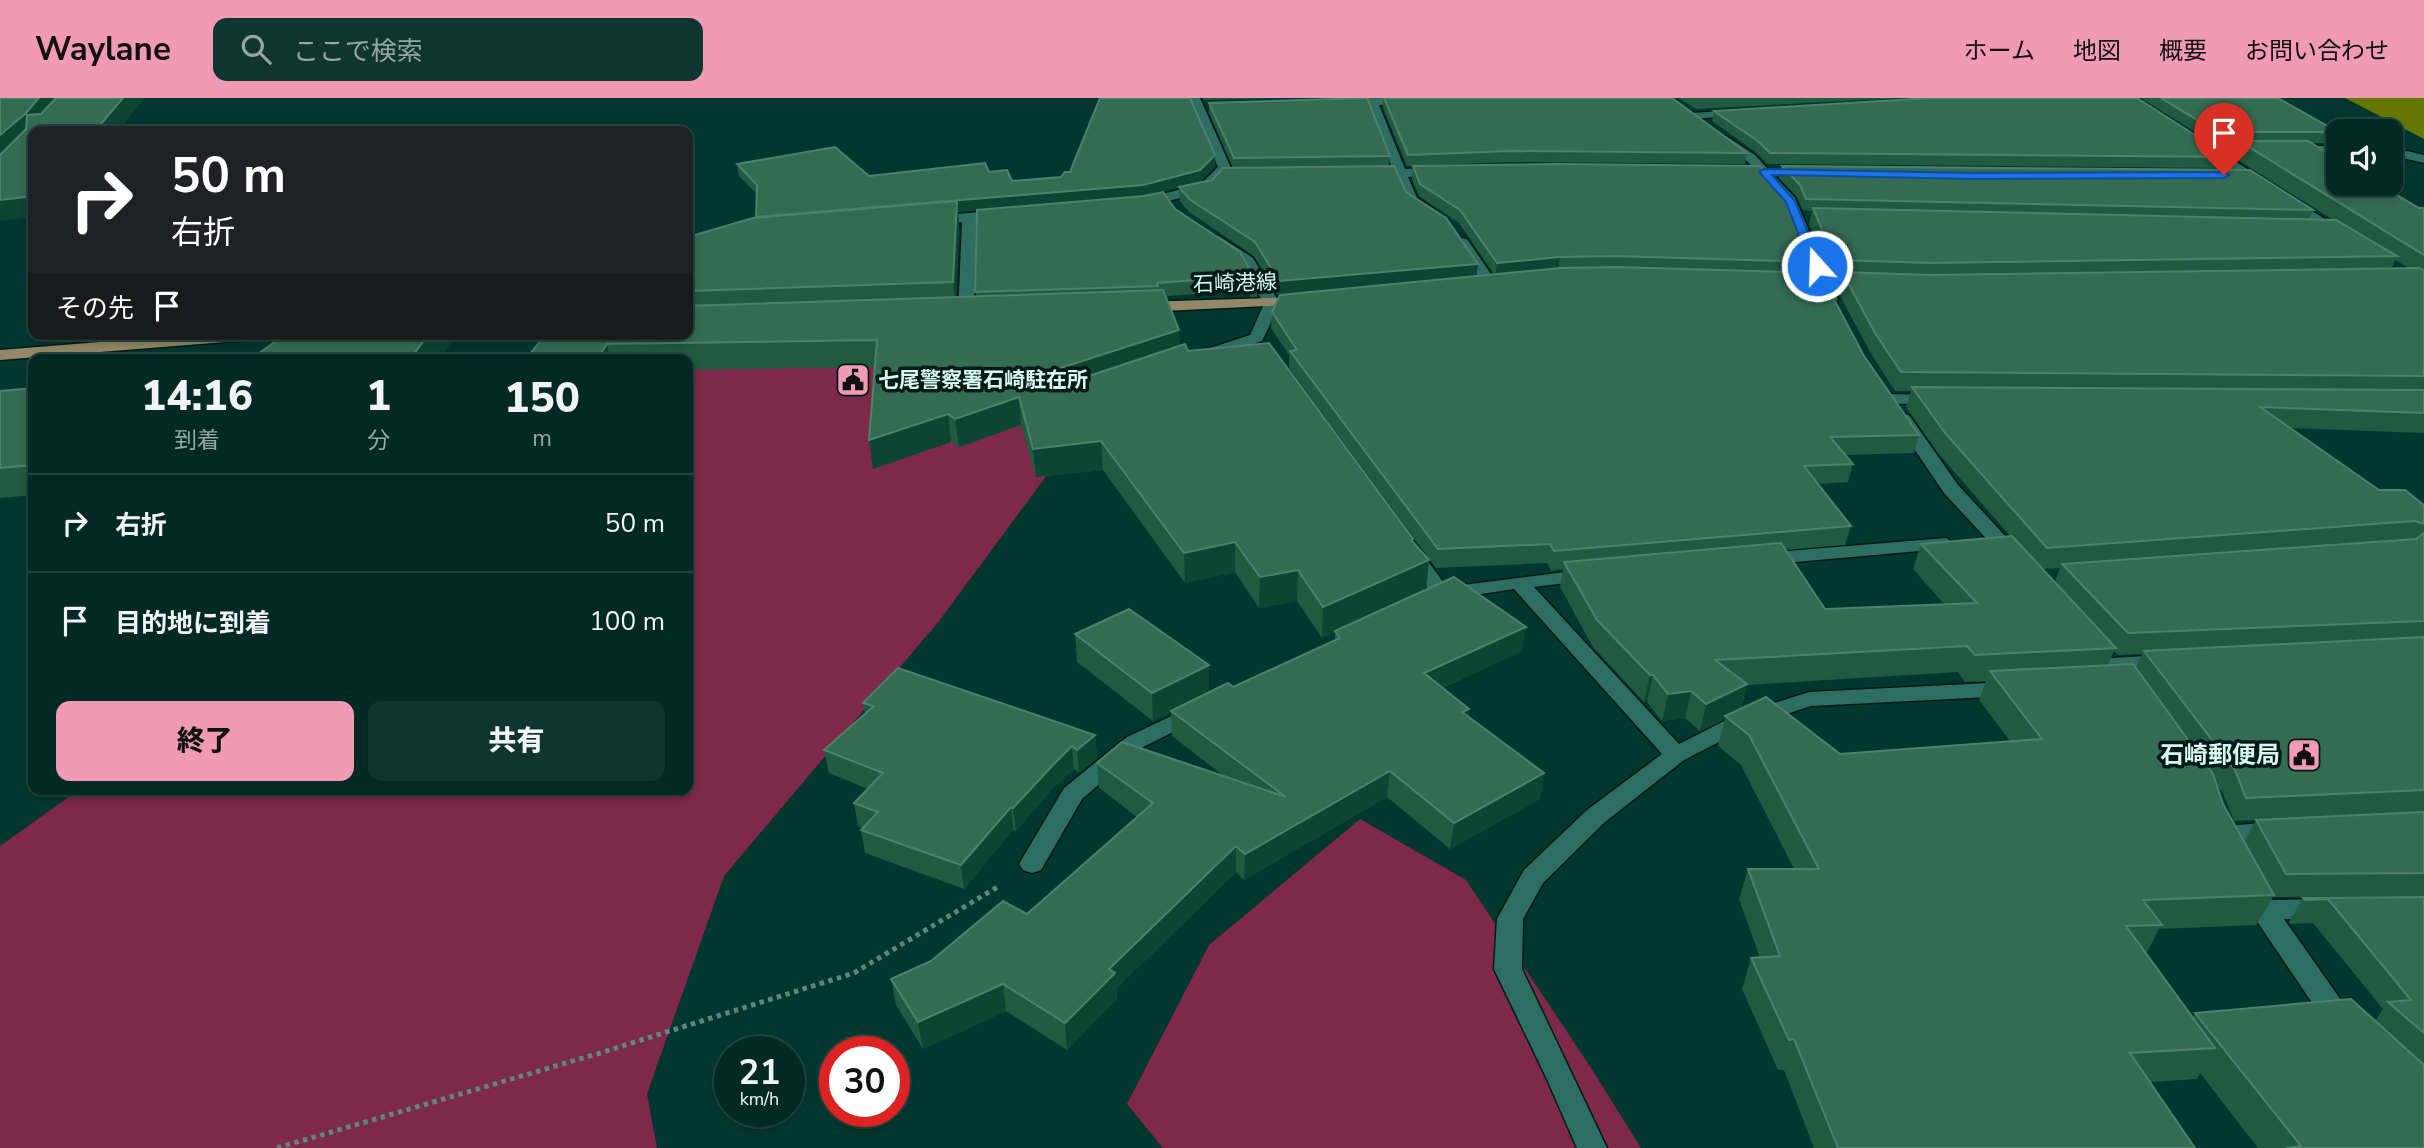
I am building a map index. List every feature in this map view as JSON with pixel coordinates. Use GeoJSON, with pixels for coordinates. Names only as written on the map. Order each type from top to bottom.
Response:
{"type":"FeatureCollection","features":[{"type":"Feature","properties":{"kind":"main road"},"geometry":{"type":"LineString","coordinates":[[1784,282],[1886,285]]}},
{"type":"Feature","properties":{"kind":"main road","name":"石崎港線"},"geometry":{"type":"LineString","coordinates":[[1125,308],[1272,304],[1313,300]]}},
{"type":"Feature","properties":{"kind":"main road"},"geometry":{"type":"LineString","coordinates":[[0,355],[187,340]]}},
{"type":"Feature","properties":{"kind":"street"},"geometry":{"type":"LineString","coordinates":[[1331,102],[1423,101]]}},
{"type":"Feature","properties":{"kind":"street"},"geometry":{"type":"LineString","coordinates":[[1372,102],[1411,200],[1447,223],[1490,283]]}},
{"type":"Feature","properties":{"kind":"street"},"geometry":{"type":"LineString","coordinates":[[1130,204],[1170,202],[1206,187],[1226,174],[1201,104]]}},
{"type":"Feature","properties":{"kind":"street"},"geometry":{"type":"LineString","coordinates":[[1755,112],[1688,113],[1751,158],[1804,217],[1823,284],[1841,317]]}},
{"type":"Feature","properties":{"kind":"street"},"geometry":{"type":"LineString","coordinates":[[2190,138],[2356,243]]}},
{"type":"Feature","properties":{"kind":"street"},"geometry":{"type":"LineString","coordinates":[[2210,150],[2236,150]]}},
{"type":"Feature","properties":{"kind":"street"},"geometry":{"type":"LineString","coordinates":[[2274,150],[2326,150]]}},
{"type":"Feature","properties":{"kind":"street"},"geometry":{"type":"LineString","coordinates":[[2403,154],[2424,159]]}},
{"type":"Feature","properties":{"kind":"street"},"geometry":{"type":"LineString","coordinates":[[1349,175],[1454,172]]}},
{"type":"Feature","properties":{"kind":"street"},"geometry":{"type":"LineString","coordinates":[[2222,175],[2249,175]]}},
{"type":"Feature","properties":{"kind":"street"},"geometry":{"type":"LineString","coordinates":[[914,222],[1023,213]]}},
{"type":"Feature","properties":{"kind":"street"},"geometry":{"type":"LineString","coordinates":[[966,314],[969,217]]}},
{"type":"Feature","properties":{"kind":"street"},"geometry":{"type":"LineString","coordinates":[[2306,228],[2333,229]]}},
{"type":"Feature","properties":{"kind":"street"},"geometry":{"type":"LineString","coordinates":[[1193,359],[1260,343],[1272,304],[1248,261],[1205,232]]}},
{"type":"Feature","properties":{"kind":"street"},"geometry":{"type":"LineString","coordinates":[[1877,381],[1951,489],[2025,568]]}},
{"type":"Feature","properties":{"kind":"street"},"geometry":{"type":"LineString","coordinates":[[1889,399],[1958,400]]}},
{"type":"Feature","properties":{"kind":"street"},"geometry":{"type":"LineString","coordinates":[[1402,538],[1442,594]]}},
{"type":"Feature","properties":{"kind":"street"},"geometry":{"type":"LineString","coordinates":[[1747,560],[1997,540]]}},
{"type":"Feature","properties":{"kind":"street"},"geometry":{"type":"LineString","coordinates":[[1417,606],[1442,594],[1519,582],[1613,573]]}},
{"type":"Feature","properties":{"kind":"street"},"geometry":{"type":"LineString","coordinates":[[1519,582],[1676,755]]}},
{"type":"Feature","properties":{"kind":"street"},"geometry":{"type":"LineString","coordinates":[[2094,646],[2119,681],[2179,662]]}},
{"type":"Feature","properties":{"kind":"street"},"geometry":{"type":"LineString","coordinates":[[1592,1148],[1508,968],[1510,919],[1533,877],[1596,816],[1676,755],[1742,721],[1809,699],[2031,688]]}},
{"type":"Feature","properties":{"kind":"street"},"geometry":{"type":"LineString","coordinates":[[1032,864],[1073,794],[1135,742],[1208,706]]}},
{"type":"Feature","properties":{"kind":"street"},"geometry":{"type":"LineString","coordinates":[[2303,829],[2228,842],[2263,910],[2333,1011],[2363,1039]]}},
{"type":"Feature","properties":{"kind":"street"},"geometry":{"type":"LineString","coordinates":[[2263,910],[2344,909]]}},
{"type":"Feature","properties":{"kind":"path"},"geometry":{"type":"LineString","coordinates":[[276,1148],[600,1053],[854,973],[981,898],[1032,864]]}},
{"type":"Feature","properties":{"kind":"shaded area"},"geometry":{"type":"Polygon","coordinates":[[[2345,98],[2424,98],[2424,139],[2403,128],[2403,119],[2385,119],[2345,98]]]}},
{"type":"Feature","properties":{"kind":"shaded area"},"geometry":{"type":"Polygon","coordinates":[[[1020,328],[1047,475],[939,621],[724,876],[647,1094],[657,1148],[0,1148],[0,846],[72,795],[693,795],[693,363],[1020,328]]]}},
{"type":"Feature","properties":{"kind":"shaded area"},"geometry":{"type":"Polygon","coordinates":[[[1360,819],[1466,880],[1641,1148],[1163,1148],[1127,1104],[1209,945],[1360,819]]]}},
{"type":"Feature","properties":{"kind":"building"},"geometry":{"type":"Polygon","coordinates":[[[0,98],[39,98],[0,135],[0,98]]]}},
{"type":"Feature","properties":{"kind":"building"},"geometry":{"type":"Polygon","coordinates":[[[56,98],[123,98],[99,126],[28,126],[28,197],[0,200],[0,155],[26,129],[27,115],[41,114],[56,98]]]}},
{"type":"Feature","properties":{"kind":"building"},"geometry":{"type":"Polygon","coordinates":[[[1100,98],[1190,98],[1215,155],[1200,170],[1143,185],[756,217],[757,185],[737,164],[835,147],[869,176],[985,163],[989,172],[1007,170],[1012,181],[1061,177],[1065,172],[1070,172],[1100,98]]]}},
{"type":"Feature","properties":{"kind":"building"},"geometry":{"type":"Polygon","coordinates":[[[1367,98],[1390,156],[1234,158],[1209,103],[1367,98]]]}},
{"type":"Feature","properties":{"kind":"building"},"geometry":{"type":"Polygon","coordinates":[[[1384,98],[1672,98],[1747,153],[1511,151],[1408,155],[1384,98]]]}},
{"type":"Feature","properties":{"kind":"building"},"geometry":{"type":"Polygon","coordinates":[[[1931,98],[2137,98],[2229,157],[1770,153],[1759,142],[1714,111],[1931,98]]]}},
{"type":"Feature","properties":{"kind":"building"},"geometry":{"type":"Polygon","coordinates":[[[2161,98],[2278,98],[2326,125],[2326,132],[2217,132],[2161,98]]]}},
{"type":"Feature","properties":{"kind":"building"},"geometry":{"type":"Polygon","coordinates":[[[2239,141],[2308,141],[2326,152],[2326,195],[2239,141]]]}},
{"type":"Feature","properties":{"kind":"building"},"geometry":{"type":"Polygon","coordinates":[[[1394,166],[1406,192],[1446,218],[1478,264],[1279,281],[1255,242],[1189,199],[1179,187],[1212,180],[1223,168],[1394,166]]]}},
{"type":"Feature","properties":{"kind":"building"},"geometry":{"type":"Polygon","coordinates":[[[1413,166],[1760,166],[1784,191],[1813,262],[1615,256],[1560,257],[1497,263],[1460,210],[1420,184],[1413,166]]]}},
{"type":"Feature","properties":{"kind":"building"},"geometry":{"type":"Polygon","coordinates":[[[1782,166],[2250,170],[2313,210],[1806,199],[1800,185],[1782,166]]]}},
{"type":"Feature","properties":{"kind":"building"},"geometry":{"type":"Polygon","coordinates":[[[1163,192],[1175,209],[1240,252],[1257,282],[1251,283],[1247,276],[1157,283],[1158,286],[975,292],[977,210],[1144,196],[1163,192]]]}},
{"type":"Feature","properties":{"kind":"building"},"geometry":{"type":"Polygon","coordinates":[[[2328,196],[2398,196],[2419,208],[2424,208],[2424,255],[2328,196]]]}},
{"type":"Feature","properties":{"kind":"building"},"geometry":{"type":"Polygon","coordinates":[[[957,201],[953,282],[693,291],[693,236],[753,218],[957,201]]]}},
{"type":"Feature","properties":{"kind":"building"},"geometry":{"type":"Polygon","coordinates":[[[1813,208],[2336,220],[2397,256],[1930,263],[1835,260],[1813,208]]]}},
{"type":"Feature","properties":{"kind":"building"},"geometry":{"type":"Polygon","coordinates":[[[1560,268],[1820,273],[1864,356],[1919,435],[1830,437],[1853,464],[1804,466],[1851,526],[1554,551],[1550,544],[1438,549],[1290,351],[1297,350],[1272,312],[1280,295],[1560,268]]]}},
{"type":"Feature","properties":{"kind":"building"},"geometry":{"type":"Polygon","coordinates":[[[2424,270],[2424,376],[1901,372],[1875,333],[1842,272],[1930,275],[2424,270]]]}},
{"type":"Feature","properties":{"kind":"building"},"geometry":{"type":"Polygon","coordinates":[[[1163,290],[1179,330],[1045,373],[1043,382],[1051,387],[1059,386],[1185,344],[1188,351],[1269,343],[1413,539],[1411,540],[1429,560],[1323,607],[1298,570],[1260,577],[1235,542],[1184,553],[1101,441],[1033,449],[1019,397],[955,419],[948,414],[869,440],[877,340],[607,344],[601,353],[530,354],[541,340],[693,340],[693,306],[1163,290]]]}},
{"type":"Feature","properties":{"kind":"building"},"geometry":{"type":"Polygon","coordinates":[[[278,340],[424,340],[414,354],[258,354],[278,340]]]}},
{"type":"Feature","properties":{"kind":"building"},"geometry":{"type":"Polygon","coordinates":[[[1912,387],[2424,390],[2424,413],[2260,407],[2379,490],[2405,490],[2424,505],[2424,524],[2415,521],[2047,548],[1945,433],[1912,387]]]}},
{"type":"Feature","properties":{"kind":"building"},"geometry":{"type":"Polygon","coordinates":[[[28,388],[28,465],[0,468],[0,391],[28,388]]]}},
{"type":"Feature","properties":{"kind":"building"},"geometry":{"type":"Polygon","coordinates":[[[2424,533],[2424,621],[2128,633],[2062,564],[2416,539],[2424,533]]]}},
{"type":"Feature","properties":{"kind":"building"},"geometry":{"type":"Polygon","coordinates":[[[2012,536],[2116,648],[1975,655],[1967,646],[1715,660],[1747,684],[1706,704],[1691,691],[1668,694],[1653,675],[1650,675],[1597,620],[1564,562],[1781,543],[1825,609],[1977,603],[1921,544],[2012,536]]]}},
{"type":"Feature","properties":{"kind":"building"},"geometry":{"type":"Polygon","coordinates":[[[1454,577],[1526,627],[1424,673],[1469,709],[1462,712],[1544,773],[1454,823],[1390,771],[1245,854],[1236,846],[1109,969],[1115,973],[1065,1023],[1003,984],[918,1022],[891,979],[931,961],[1003,901],[1027,914],[1153,803],[1097,763],[1122,742],[1286,797],[1171,711],[1228,683],[1233,687],[1340,638],[1335,631],[1454,577]]]}},
{"type":"Feature","properties":{"kind":"building"},"geometry":{"type":"Polygon","coordinates":[[[1129,609],[1209,665],[1152,693],[1075,634],[1129,609]]]}},
{"type":"Feature","properties":{"kind":"building"},"geometry":{"type":"Polygon","coordinates":[[[2424,637],[2424,790],[2246,798],[2235,770],[2144,651],[2424,637]]]}},
{"type":"Feature","properties":{"kind":"building"},"geometry":{"type":"Polygon","coordinates":[[[2133,664],[2213,774],[2223,804],[2274,895],[2143,900],[2162,925],[2126,926],[2215,1048],[2130,1053],[2195,1148],[1838,1148],[1794,1039],[1789,1040],[1751,958],[1780,956],[1748,869],[1819,869],[1749,735],[1725,716],[1766,697],[1840,754],[2042,739],[1990,671],[2133,664]]]}},
{"type":"Feature","properties":{"kind":"building"},"geometry":{"type":"Polygon","coordinates":[[[898,668],[1095,735],[1077,750],[1072,746],[1013,808],[1011,807],[961,865],[861,830],[878,812],[854,803],[883,773],[824,750],[874,706],[863,703],[898,668]]]}},
{"type":"Feature","properties":{"kind":"building"},"geometry":{"type":"Polygon","coordinates":[[[2424,812],[2424,873],[2286,874],[2256,820],[2424,812]]]}},
{"type":"Feature","properties":{"kind":"building"},"geometry":{"type":"Polygon","coordinates":[[[2424,897],[2424,1033],[2388,1002],[2411,1000],[2328,899],[2303,898],[2424,897]]]}},
{"type":"Feature","properties":{"kind":"building"},"geometry":{"type":"Polygon","coordinates":[[[2351,999],[2424,1065],[2424,1148],[2286,1148],[2301,1146],[2195,1013],[2351,999]]]}},
{"type":"Feature","properties":{"kind":"place","name":"七尾警察署石崎駐在所"},"geometry":{"type":"Point","coordinates":[853,380]}},
{"type":"Feature","properties":{"kind":"place","name":"石崎郵便局"},"geometry":{"type":"Point","coordinates":[2304,755]}},
{"type":"Feature","properties":{"kind":"route"},"geometry":{"type":"LineString","coordinates":[[1817,266],[1790,201],[1764,172],[1972,176],[2224,175]]}}]}
